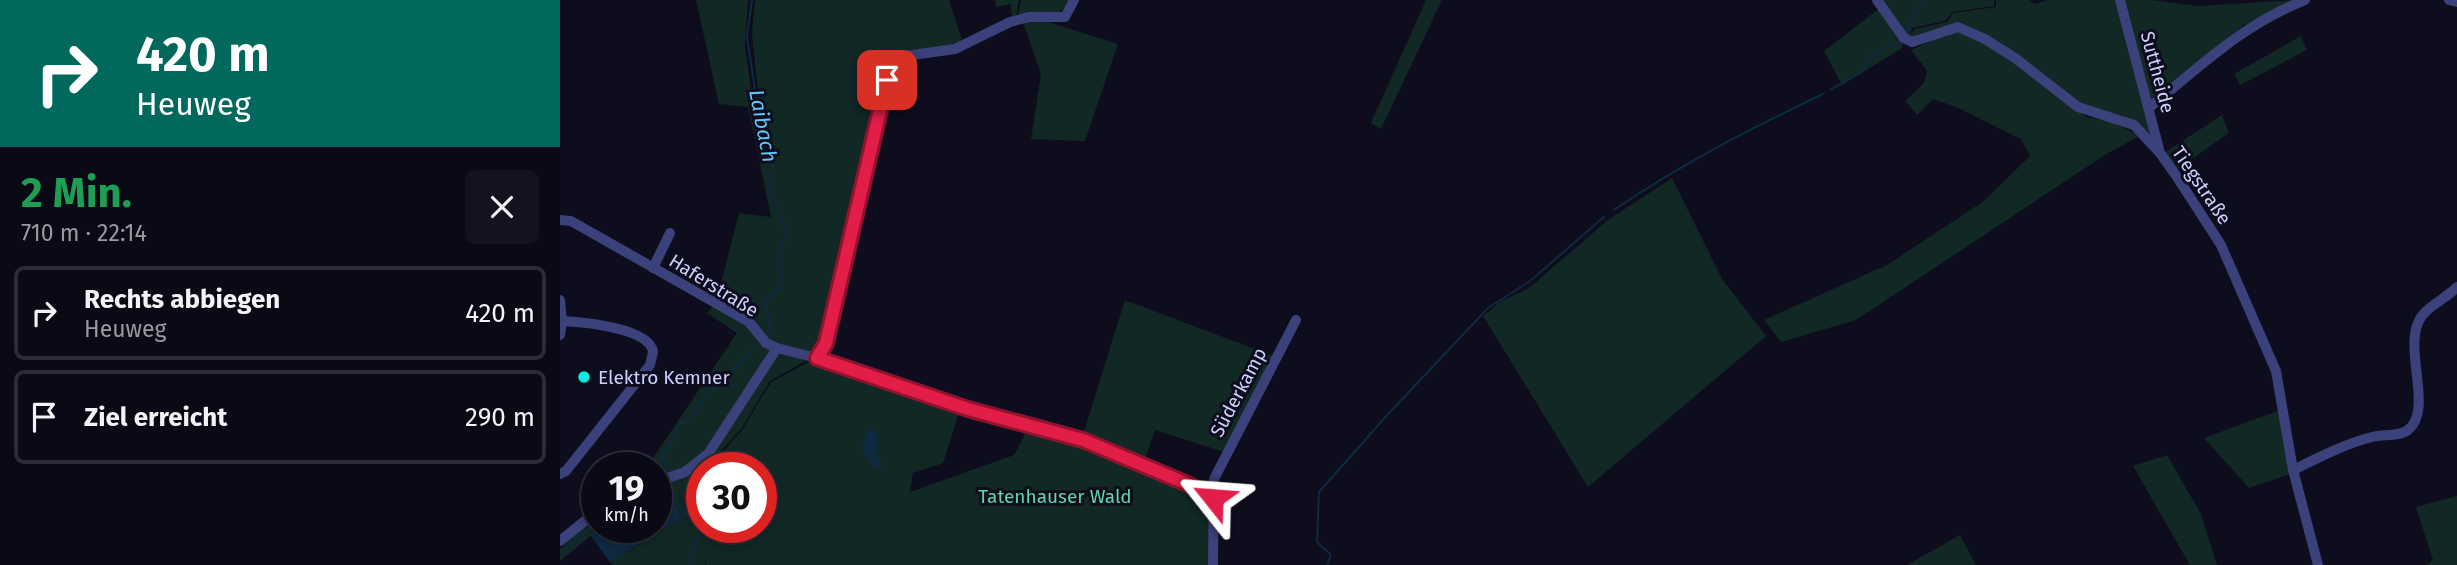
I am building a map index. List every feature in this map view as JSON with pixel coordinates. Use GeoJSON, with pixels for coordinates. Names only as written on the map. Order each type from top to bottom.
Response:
{"type":"FeatureCollection","features":[{"type":"Feature","properties":{"kind":"street"},"geometry":{"type":"LineString","coordinates":[[817,358],[826,343],[892,65],[905,56],[955,49],[1010,22],[1029,17],[1063,18],[1074,0]]}},
{"type":"Feature","properties":{"kind":"street","name":"Tiegstraße"},"geometry":{"type":"LineString","coordinates":[[1877,0],[1904,38],[1912,43],[1958,27],[1985,39],[2078,107],[2134,125],[2160,153],[2221,245],[2263,337],[2276,371],[2293,470],[2318,565]]}},
{"type":"Feature","properties":{"kind":"street","name":"Suttheide"},"geometry":{"type":"LineString","coordinates":[[2120,0],[2160,153]]}},
{"type":"Feature","properties":{"kind":"street"},"geometry":{"type":"LineString","coordinates":[[2150,107],[2246,28],[2269,14],[2305,0]]}},
{"type":"Feature","properties":{"kind":"street"},"geometry":{"type":"LineString","coordinates":[[2449,0],[2457,2]]}},
{"type":"Feature","properties":{"kind":"street","name":"Haferstraße"},"geometry":{"type":"LineString","coordinates":[[560,220],[571,221],[749,323],[764,341],[777,348],[817,358],[968,409],[1083,440],[1190,485],[1213,498]]}},
{"type":"Feature","properties":{"kind":"street","name":"Haferstraße"},"geometry":{"type":"LineString","coordinates":[[653,268],[670,233]]}},
{"type":"Feature","properties":{"kind":"street"},"geometry":{"type":"LineString","coordinates":[[2293,470],[2372,437],[2405,432],[2417,421],[2420,408],[2414,342],[2417,324],[2425,312],[2457,287]]}},
{"type":"Feature","properties":{"kind":"street"},"geometry":{"type":"LineString","coordinates":[[560,300],[560,335]]}},
{"type":"Feature","properties":{"kind":"street","name":"Süderkamp"},"geometry":{"type":"LineString","coordinates":[[1213,565],[1214,479],[1296,320]]}},
{"type":"Feature","properties":{"kind":"street"},"geometry":{"type":"LineString","coordinates":[[560,474],[566,471],[650,365],[653,352],[646,340],[623,330],[562,321]]}},
{"type":"Feature","properties":{"kind":"street"},"geometry":{"type":"LineString","coordinates":[[672,476],[697,465],[708,454],[777,348]]}},
{"type":"Feature","properties":{"kind":"street"},"geometry":{"type":"LineString","coordinates":[[1190,485],[1214,479]]}},
{"type":"Feature","properties":{"kind":"street"},"geometry":{"type":"LineString","coordinates":[[560,541],[581,524]]}},
{"type":"Feature","properties":{"kind":"green space"},"geometry":{"type":"Polygon","coordinates":[[[696,0],[748,0],[745,46],[752,96],[758,95],[752,33],[755,0],[949,0],[962,40],[938,51],[902,55],[888,64],[824,342],[819,352],[812,354],[768,340],[731,307],[734,301],[725,296],[722,301],[717,299],[739,213],[771,217],[748,107],[719,104],[696,0]]]}},
{"type":"Feature","properties":{"kind":"green space"},"geometry":{"type":"Polygon","coordinates":[[[995,0],[1019,0],[1016,17],[1012,19],[1011,4],[996,7],[995,0]]]}},
{"type":"Feature","properties":{"kind":"green space"},"geometry":{"type":"Polygon","coordinates":[[[1021,0],[1068,0],[1065,7],[1054,14],[1018,16],[1021,0]]]}},
{"type":"Feature","properties":{"kind":"green space"},"geometry":{"type":"Polygon","coordinates":[[[1426,0],[1442,0],[1381,129],[1371,123],[1426,0]]]}},
{"type":"Feature","properties":{"kind":"green space"},"geometry":{"type":"Polygon","coordinates":[[[1881,0],[1994,0],[1994,6],[1952,12],[1945,21],[1912,28],[1910,35],[1915,29],[1947,22],[1953,13],[1996,7],[1996,0],[2030,0],[2034,4],[2048,0],[2151,0],[2198,6],[2298,0],[2244,25],[2148,102],[2156,140],[2144,131],[2088,111],[2016,55],[1960,22],[1920,39],[1909,37],[1881,0]]]}},
{"type":"Feature","properties":{"kind":"green space"},"geometry":{"type":"Polygon","coordinates":[[[1880,8],[1904,42],[1901,49],[1842,85],[1824,51],[1880,8]]]}},
{"type":"Feature","properties":{"kind":"green space"},"geometry":{"type":"Polygon","coordinates":[[[1023,22],[1048,22],[1118,44],[1085,141],[1031,139],[1041,74],[1023,22]]]}},
{"type":"Feature","properties":{"kind":"green space"},"geometry":{"type":"Polygon","coordinates":[[[1957,29],[1985,41],[2087,117],[2115,123],[2140,136],[2108,153],[1856,320],[1781,342],[1764,320],[1887,265],[1984,201],[2030,156],[2021,139],[1959,108],[1933,99],[1917,115],[1905,101],[1924,83],[1927,71],[1911,50],[1957,29]]]}},
{"type":"Feature","properties":{"kind":"green space"},"geometry":{"type":"Polygon","coordinates":[[[2301,36],[2307,50],[2240,85],[2234,74],[2301,36]]]}},
{"type":"Feature","properties":{"kind":"green space"},"geometry":{"type":"Polygon","coordinates":[[[2222,115],[2229,133],[2175,171],[2164,153],[2222,115]]]}},
{"type":"Feature","properties":{"kind":"green space"},"geometry":{"type":"Polygon","coordinates":[[[1672,178],[1722,279],[1766,336],[1588,487],[1483,316],[1501,301],[1529,288],[1608,220],[1672,178]]]}},
{"type":"Feature","properties":{"kind":"green space"},"geometry":{"type":"Polygon","coordinates":[[[1125,300],[1273,356],[1224,452],[1155,430],[1144,462],[1082,438],[1125,300]]]}},
{"type":"Feature","properties":{"kind":"green space","name":"Tatenhauser Wald"},"geometry":{"type":"Polygon","coordinates":[[[714,305],[747,324],[770,350],[809,359],[770,381],[741,429],[720,452],[686,452],[686,543],[777,543],[777,452],[723,452],[742,430],[771,382],[811,361],[960,409],[943,463],[913,473],[910,492],[1014,455],[1029,426],[1192,489],[1210,502],[1211,565],[706,565],[706,560],[705,565],[612,565],[610,562],[641,543],[672,543],[672,524],[681,518],[672,496],[672,452],[657,452],[737,333],[707,313],[714,305]]]}},
{"type":"Feature","properties":{"kind":"green space"},"geometry":{"type":"Polygon","coordinates":[[[2280,410],[2290,474],[2249,488],[2204,438],[2280,410]]]}},
{"type":"Feature","properties":{"kind":"green space"},"geometry":{"type":"Polygon","coordinates":[[[2167,455],[2201,514],[2217,565],[2190,565],[2133,466],[2167,455]]]}},
{"type":"Feature","properties":{"kind":"green space"},"geometry":{"type":"Polygon","coordinates":[[[2457,496],[2457,565],[2427,565],[2433,560],[2416,507],[2457,496]]]}},
{"type":"Feature","properties":{"kind":"green space"},"geometry":{"type":"Polygon","coordinates":[[[581,530],[582,543],[560,561],[560,549],[581,530]]]}},
{"type":"Feature","properties":{"kind":"green space"},"geometry":{"type":"Polygon","coordinates":[[[1960,535],[1976,565],[1907,565],[1960,535]]]}},
{"type":"Feature","properties":{"kind":"water"},"geometry":{"type":"Polygon","coordinates":[[[875,429],[878,435],[877,456],[883,467],[874,467],[861,447],[868,431],[875,429]]]}},
{"type":"Feature","properties":{"kind":"water"},"geometry":{"type":"Polygon","coordinates":[[[672,495],[681,518],[672,524],[672,495]]]}},
{"type":"Feature","properties":{"kind":"water"},"geometry":{"type":"Polygon","coordinates":[[[596,543],[641,543],[610,562],[596,543]]]}},
{"type":"Feature","properties":{"kind":"waterway","name":"Laibach"},"geometry":{"type":"LineString","coordinates":[[752,0],[747,37],[762,136],[773,164],[769,189],[787,231],[777,264],[783,277],[778,288],[766,301],[770,331],[767,337]]}},
{"type":"Feature","properties":{"kind":"waterway"},"geometry":{"type":"LineString","coordinates":[[1906,32],[1924,0]]}},
{"type":"Feature","properties":{"kind":"waterway"},"geometry":{"type":"LineString","coordinates":[[1830,90],[1862,72],[1876,52],[1900,42]]}},
{"type":"Feature","properties":{"kind":"waterway"},"geometry":{"type":"LineString","coordinates":[[1614,210],[1716,148],[1823,94]]}},
{"type":"Feature","properties":{"kind":"waterway"},"geometry":{"type":"LineString","coordinates":[[1327,565],[1331,555],[1317,542],[1319,492],[1488,308],[1530,281],[1604,217]]}},
{"type":"Feature","properties":{"kind":"waterway","name":"Laibach"},"geometry":{"type":"LineString","coordinates":[[664,452],[671,444],[678,425],[690,418],[699,404],[761,343]]}},
{"type":"Feature","properties":{"kind":"waterway","name":"Laibach"},"geometry":{"type":"LineString","coordinates":[[672,480],[674,498],[699,531],[691,565]]}},
{"type":"Feature","properties":{"kind":"waterway"},"geometry":{"type":"LineString","coordinates":[[560,553],[581,535]]}},
{"type":"Feature","properties":{"kind":"place","name":"Elektro Kemner"},"geometry":{"type":"Point","coordinates":[584,377]}},
{"type":"Feature","properties":{"kind":"route"},"geometry":{"type":"LineString","coordinates":[[887,80],[826,343],[817,358],[968,409],[1083,440],[1199,489],[1213,498]]}}]}
